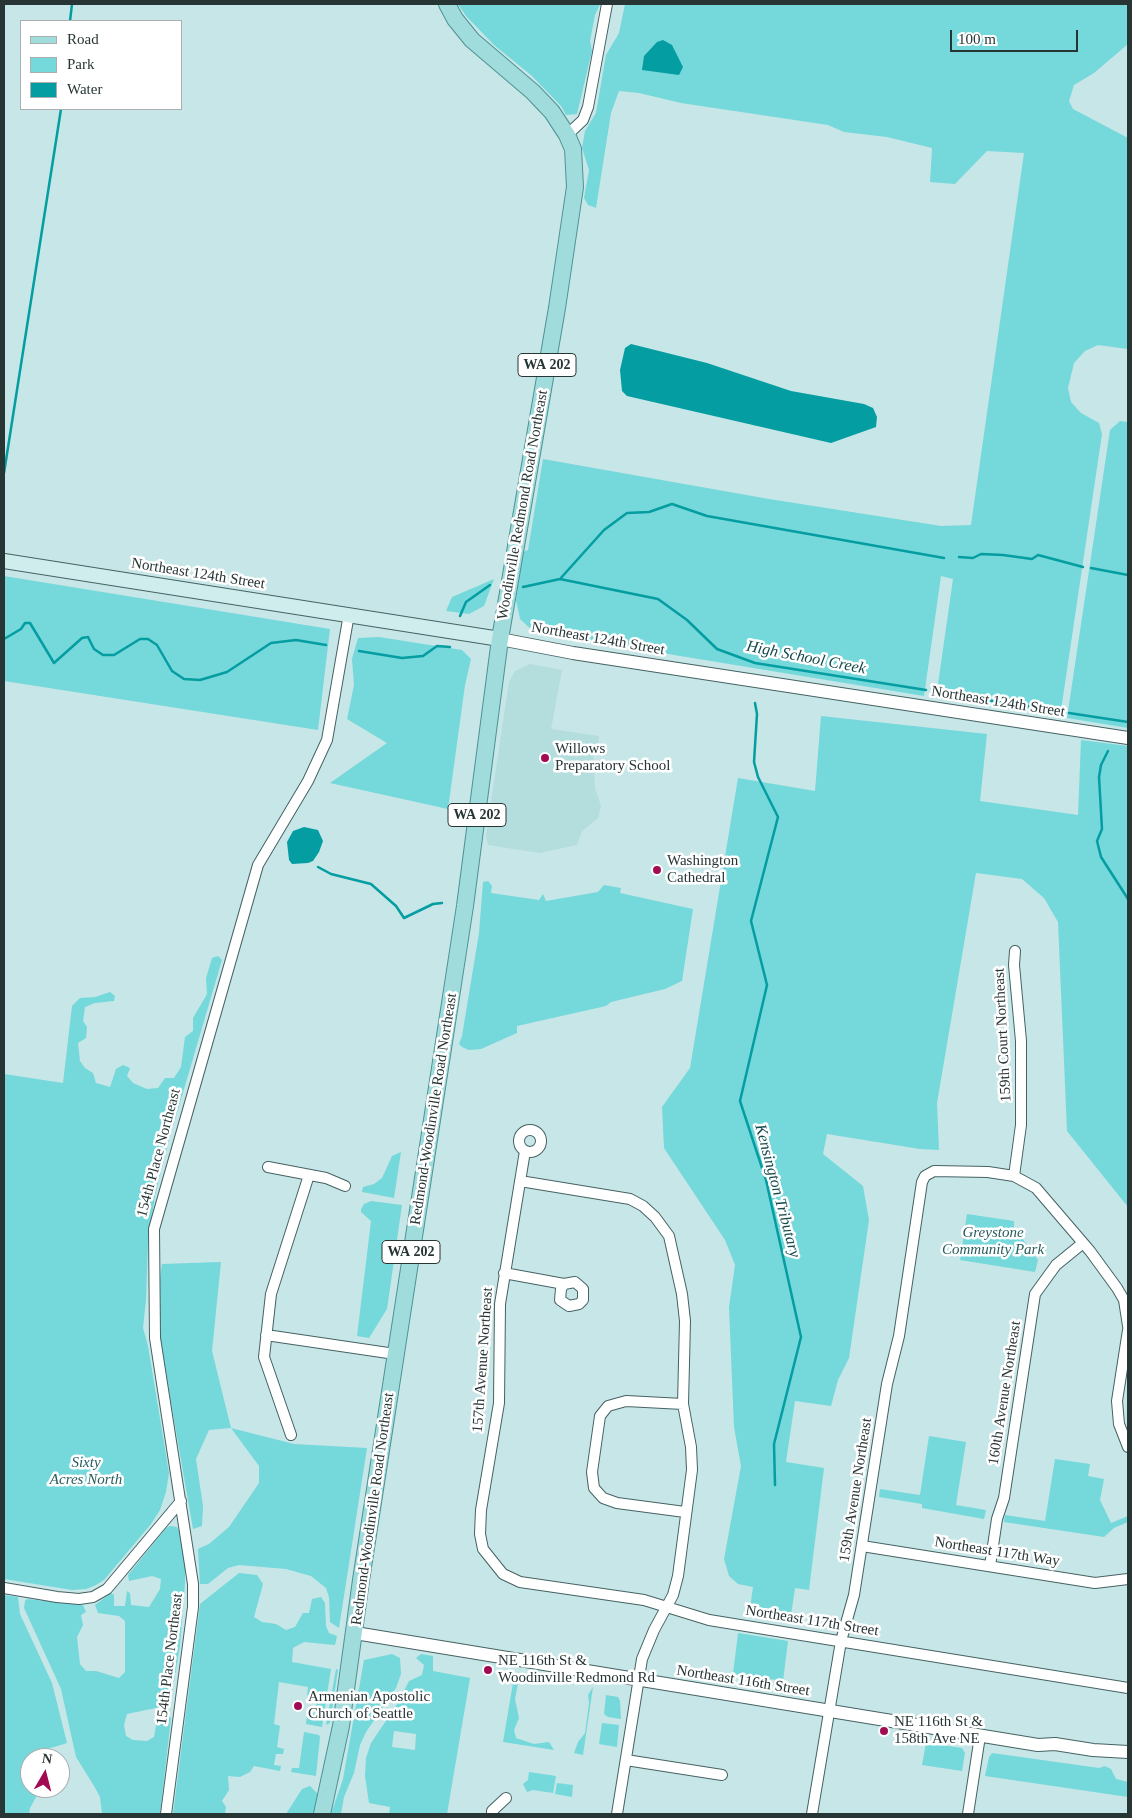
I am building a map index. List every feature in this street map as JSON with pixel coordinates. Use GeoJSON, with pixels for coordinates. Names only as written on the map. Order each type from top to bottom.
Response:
{"type":"FeatureCollection","features":[{"type":"Feature","properties":{"kind":"main road","name":"Woodinville Redmond Road Northeast"},"geometry":{"type":"LineString","coordinates":[[447,4],[455,19],[472,40],[533,92],[552,112],[568,135],[573,149],[575,172],[573,208],[500,639]]}},
{"type":"Feature","properties":{"kind":"main road","name":"Northeast 124th Street"},"geometry":{"type":"LineString","coordinates":[[4,561],[500,639]]}},
{"type":"Feature","properties":{"kind":"main road","name":"Redmond-Woodinville Road Northeast"},"geometry":{"type":"LineString","coordinates":[[322,1814],[338,1741],[395,1354],[464,915],[500,639]]}},
{"type":"Feature","properties":{"kind":"street"},"geometry":{"type":"LineString","coordinates":[[568,135],[584,120],[588,107],[608,4]]}},
{"type":"Feature","properties":{"kind":"street","name":"154th Place Northeast"},"geometry":{"type":"LineString","coordinates":[[166,1814],[193,1606],[192,1568],[155,1338],[154,1229],[258,865],[308,781],[327,740],[349,614]]}},
{"type":"Feature","properties":{"kind":"street","name":"Northeast 124th Street"},"geometry":{"type":"LineString","coordinates":[[500,639],[573,653],[1128,738]]}},
{"type":"Feature","properties":{"kind":"street","name":"159th Court Northeast"},"geometry":{"type":"LineString","coordinates":[[1014,1176],[1021,1125],[1021,1041],[1014,965],[1015,951]]}},
{"type":"Feature","properties":{"kind":"street","name":"157th Avenue Northeast"},"geometry":{"type":"LineString","coordinates":[[497,1567],[483,1549],[480,1534],[481,1510],[499,1403],[500,1323],[504,1273],[525,1151]]}},
{"type":"Feature","properties":{"kind":"street"},"geometry":{"type":"LineString","coordinates":[[268,1167],[326,1178],[344,1186]]}},
{"type":"Feature","properties":{"kind":"street","name":"159th Avenue Northeast"},"geometry":{"type":"LineString","coordinates":[[812,1814],[841,1641],[854,1595],[887,1384],[901,1326],[922,1182],[929,1172],[988,1172],[1014,1176]]}},
{"type":"Feature","properties":{"kind":"street"},"geometry":{"type":"LineString","coordinates":[[291,1435],[267,1372],[264,1357],[272,1294],[309,1175]]}},
{"type":"Feature","properties":{"kind":"street"},"geometry":{"type":"LineString","coordinates":[[1014,1176],[1036,1188],[1044,1195],[1083,1243],[1124,1300],[1128,1326]]}},
{"type":"Feature","properties":{"kind":"street"},"geometry":{"type":"LineString","coordinates":[[520,1180],[630,1199],[655,1216],[669,1236],[682,1294],[685,1321],[683,1404],[691,1447],[692,1470],[678,1576],[668,1606],[654,1630],[642,1659],[617,1814]]}},
{"type":"Feature","properties":{"kind":"street","name":"160th Avenue Northeast"},"geometry":{"type":"LineString","coordinates":[[990,1566],[997,1519],[1004,1498],[1035,1294],[1056,1265],[1083,1243]]}},
{"type":"Feature","properties":{"kind":"street"},"geometry":{"type":"LineString","coordinates":[[504,1273],[564,1284]]}},
{"type":"Feature","properties":{"kind":"street"},"geometry":{"type":"LineString","coordinates":[[1128,1330],[1117,1401],[1119,1424],[1128,1447]]}},
{"type":"Feature","properties":{"kind":"street"},"geometry":{"type":"LineString","coordinates":[[266,1335],[395,1354]]}},
{"type":"Feature","properties":{"kind":"street"},"geometry":{"type":"LineString","coordinates":[[683,1404],[626,1401],[608,1406],[600,1416],[592,1472],[594,1488],[604,1498],[617,1503],[685,1512]]}},
{"type":"Feature","properties":{"kind":"street"},"geometry":{"type":"LineString","coordinates":[[4,1588],[57,1597],[79,1599],[93,1597],[106,1589],[180,1501]]}},
{"type":"Feature","properties":{"kind":"street","name":"Northeast 117th Way"},"geometry":{"type":"LineString","coordinates":[[862,1546],[1096,1583],[1128,1579]]}},
{"type":"Feature","properties":{"kind":"street","name":"Northeast 117th Street"},"geometry":{"type":"LineString","coordinates":[[497,1567],[503,1574],[520,1582],[644,1600],[709,1620],[1128,1688]]}},
{"type":"Feature","properties":{"kind":"street","name":"Northeast 116th Street"},"geometry":{"type":"LineString","coordinates":[[355,1633],[638,1681],[1038,1745],[1055,1744],[1128,1752]]}},
{"type":"Feature","properties":{"kind":"street"},"geometry":{"type":"LineString","coordinates":[[968,1814],[980,1736]]}},
{"type":"Feature","properties":{"kind":"street","name":"Northeast 116th Street"},"geometry":{"type":"LineString","coordinates":[[1038,1745],[1054,1753],[1128,1761]]}},
{"type":"Feature","properties":{"kind":"street"},"geometry":{"type":"LineString","coordinates":[[626,1760],[722,1775]]}},
{"type":"Feature","properties":{"kind":"street"},"geometry":{"type":"LineString","coordinates":[[492,1814],[492,1810],[506,1798]]}},
{"type":"Feature","properties":{"kind":"shaded area","name":"Willows Preparatory School"},"geometry":{"type":"Polygon","coordinates":[[[530,664],[562,670],[551,729],[599,736],[598,748],[593,750],[595,788],[601,806],[598,818],[582,831],[577,845],[540,853],[488,845],[486,835],[509,682],[515,671],[530,664]]]}},
{"type":"Feature","properties":{"kind":"green space"},"geometry":{"type":"Polygon","coordinates":[[[458,4],[600,4],[595,15],[590,41],[592,51],[577,114],[566,115],[561,106],[532,76],[494,45],[466,16],[458,4]]]}},
{"type":"Feature","properties":{"kind":"green space"},"geometry":{"type":"Polygon","coordinates":[[[625,4],[1128,4],[1128,44],[1094,73],[1074,85],[1069,101],[1073,109],[1128,138],[1128,349],[1098,345],[1085,351],[1074,363],[1068,388],[1071,402],[1081,413],[1099,423],[1102,434],[1060,717],[936,698],[953,579],[941,576],[924,696],[534,632],[520,619],[516,600],[523,552],[528,550],[543,459],[769,499],[941,526],[971,525],[1024,153],[987,151],[955,184],[930,182],[932,148],[887,137],[844,132],[828,125],[681,103],[639,93],[619,91],[611,113],[596,208],[588,205],[584,198],[589,170],[582,148],[585,131],[596,113],[606,55],[619,33],[625,4]]]}},
{"type":"Feature","properties":{"kind":"green space"},"geometry":{"type":"Polygon","coordinates":[[[1120,421],[1128,422],[1128,728],[1067,718],[1110,430],[1120,421]]]}},
{"type":"Feature","properties":{"kind":"green space"},"geometry":{"type":"Polygon","coordinates":[[[4,576],[330,629],[318,730],[4,681],[4,576]]]}},
{"type":"Feature","properties":{"kind":"green space"},"geometry":{"type":"Polygon","coordinates":[[[494,579],[484,606],[469,614],[446,611],[452,597],[494,579]]]}},
{"type":"Feature","properties":{"kind":"green space"},"geometry":{"type":"Polygon","coordinates":[[[379,637],[462,650],[471,659],[465,685],[448,809],[330,783],[387,743],[347,719],[354,685],[352,659],[358,638],[379,637]]]}},
{"type":"Feature","properties":{"kind":"green space"},"geometry":{"type":"Polygon","coordinates":[[[821,716],[987,734],[980,801],[1078,815],[1081,740],[1128,746],[1128,1207],[1067,1131],[1058,922],[1044,898],[1022,879],[976,873],[937,1103],[939,1150],[920,1149],[827,1134],[823,1154],[863,1186],[869,1220],[849,1358],[838,1380],[831,1406],[795,1401],[786,1462],[824,1468],[809,1590],[795,1588],[790,1622],[749,1616],[753,1587],[738,1584],[729,1576],[724,1559],[741,1466],[734,1427],[729,1307],[735,1265],[725,1240],[664,1148],[662,1107],[690,1068],[738,778],[815,791],[821,716]]]}},
{"type":"Feature","properties":{"kind":"green space"},"geometry":{"type":"Polygon","coordinates":[[[488,881],[492,886],[491,893],[539,900],[543,894],[546,901],[598,892],[604,885],[621,888],[620,893],[693,909],[682,981],[665,989],[611,1002],[606,1006],[517,1026],[517,1033],[481,1049],[469,1050],[462,1047],[459,1044],[462,1036],[479,933],[483,882],[488,881]]]}},
{"type":"Feature","properties":{"kind":"green space","name":"Sixty Acres North"},"geometry":{"type":"Polygon","coordinates":[[[218,956],[222,960],[169,1140],[155,1196],[148,1242],[143,1328],[148,1346],[169,1473],[166,1492],[160,1510],[151,1524],[104,1580],[96,1585],[86,1589],[72,1590],[4,1579],[4,1074],[63,1083],[72,1006],[80,998],[95,997],[110,992],[115,996],[114,1001],[95,1003],[85,1007],[83,1021],[87,1027],[86,1038],[78,1043],[80,1061],[85,1068],[93,1073],[96,1083],[110,1087],[116,1069],[123,1065],[130,1068],[127,1076],[133,1083],[147,1089],[158,1088],[165,1078],[174,1078],[181,1067],[185,1037],[193,1031],[193,1018],[207,994],[206,978],[212,958],[218,956]]]}},
{"type":"Feature","properties":{"kind":"green space"},"geometry":{"type":"Polygon","coordinates":[[[401,1152],[394,1198],[362,1192],[363,1187],[374,1184],[382,1178],[392,1156],[401,1152]]]}},
{"type":"Feature","properties":{"kind":"green space"},"geometry":{"type":"Polygon","coordinates":[[[371,1201],[402,1205],[387,1309],[369,1338],[357,1336],[371,1221],[361,1212],[361,1209],[364,1204],[371,1201]]]}},
{"type":"Feature","properties":{"kind":"green space","name":"Greystone Community Park"},"geometry":{"type":"Polygon","coordinates":[[[967,1214],[1014,1221],[1014,1227],[1038,1260],[1035,1272],[960,1260],[967,1214]]]}},
{"type":"Feature","properties":{"kind":"green space"},"geometry":{"type":"Polygon","coordinates":[[[221,1262],[212,1351],[231,1428],[209,1430],[196,1459],[203,1506],[202,1526],[193,1529],[161,1345],[159,1283],[162,1264],[221,1262]]]}},
{"type":"Feature","properties":{"kind":"green space"},"geometry":{"type":"Polygon","coordinates":[[[231,1428],[294,1444],[367,1448],[339,1628],[330,1622],[329,1597],[326,1588],[311,1576],[286,1569],[239,1565],[228,1568],[208,1584],[200,1584],[198,1549],[209,1544],[229,1527],[259,1483],[259,1466],[231,1428]]]}},
{"type":"Feature","properties":{"kind":"green space"},"geometry":{"type":"Polygon","coordinates":[[[929,1436],[966,1442],[956,1505],[986,1510],[984,1519],[922,1508],[922,1504],[879,1497],[880,1489],[920,1495],[929,1436]]]}},
{"type":"Feature","properties":{"kind":"green space"},"geometry":{"type":"Polygon","coordinates":[[[1055,1459],[1090,1464],[1088,1476],[1104,1479],[1100,1500],[1111,1523],[1128,1516],[1128,1522],[1114,1528],[1104,1537],[1004,1522],[1005,1515],[1045,1521],[1055,1459]]]}},
{"type":"Feature","properties":{"kind":"green space"},"geometry":{"type":"Polygon","coordinates":[[[170,1526],[177,1527],[180,1532],[185,1561],[185,1583],[180,1646],[170,1705],[127,1714],[124,1725],[126,1736],[133,1740],[147,1741],[154,1737],[158,1715],[167,1713],[171,1718],[160,1814],[102,1814],[100,1797],[76,1757],[61,1689],[24,1608],[25,1601],[27,1599],[83,1605],[86,1612],[81,1615],[83,1625],[77,1637],[80,1664],[86,1671],[96,1671],[119,1678],[125,1672],[125,1621],[119,1616],[98,1613],[95,1605],[111,1593],[114,1595],[114,1606],[125,1606],[127,1591],[130,1593],[131,1605],[149,1607],[160,1589],[161,1579],[152,1576],[129,1581],[128,1575],[166,1528],[170,1526]]]}},
{"type":"Feature","properties":{"kind":"green space"},"geometry":{"type":"Polygon","coordinates":[[[239,1573],[257,1575],[263,1584],[254,1617],[262,1622],[276,1624],[286,1630],[295,1627],[303,1613],[309,1613],[312,1599],[321,1597],[325,1603],[326,1626],[329,1633],[337,1636],[335,1645],[304,1642],[293,1648],[292,1662],[331,1669],[322,1727],[306,1724],[307,1716],[312,1716],[317,1708],[315,1698],[307,1695],[308,1687],[279,1682],[274,1724],[280,1726],[277,1747],[284,1749],[283,1754],[276,1754],[274,1765],[281,1766],[280,1771],[254,1766],[250,1772],[240,1777],[228,1776],[229,1790],[222,1801],[226,1807],[225,1814],[173,1814],[200,1604],[239,1573]]]}},
{"type":"Feature","properties":{"kind":"green space"},"geometry":{"type":"Polygon","coordinates":[[[4,1595],[18,1597],[20,1614],[52,1683],[67,1743],[51,1748],[20,1748],[20,1798],[36,1798],[29,1814],[4,1814],[4,1595]]]}},
{"type":"Feature","properties":{"kind":"green space"},"geometry":{"type":"Polygon","coordinates":[[[738,1633],[788,1641],[783,1681],[733,1674],[738,1633]]]}},
{"type":"Feature","properties":{"kind":"green space"},"geometry":{"type":"Polygon","coordinates":[[[392,1654],[400,1658],[401,1674],[396,1688],[366,1732],[360,1745],[354,1773],[344,1797],[341,1814],[331,1814],[343,1779],[364,1660],[392,1654]]]}},
{"type":"Feature","properties":{"kind":"green space"},"geometry":{"type":"Polygon","coordinates":[[[421,1654],[433,1656],[433,1671],[470,1678],[447,1814],[389,1814],[390,1807],[369,1803],[365,1776],[366,1758],[371,1743],[398,1703],[409,1681],[422,1675],[424,1665],[416,1658],[421,1654]],[[394,1731],[392,1747],[415,1750],[416,1734],[394,1731]]]}},
{"type":"Feature","properties":{"kind":"green space"},"geometry":{"type":"Polygon","coordinates":[[[336,1669],[338,1670],[330,1723],[326,1725],[336,1669]]]}},
{"type":"Feature","properties":{"kind":"green space"},"geometry":{"type":"Polygon","coordinates":[[[514,1677],[519,1678],[515,1699],[519,1718],[514,1730],[516,1738],[534,1744],[549,1742],[554,1750],[503,1742],[514,1677]]]}},
{"type":"Feature","properties":{"kind":"green space"},"geometry":{"type":"Polygon","coordinates":[[[593,1687],[583,1755],[574,1753],[578,1742],[585,1733],[589,1703],[588,1695],[593,1687]]]}},
{"type":"Feature","properties":{"kind":"green space"},"geometry":{"type":"Polygon","coordinates":[[[606,1695],[618,1697],[621,1719],[608,1717],[604,1714],[606,1695]]]}},
{"type":"Feature","properties":{"kind":"green space"},"geometry":{"type":"Polygon","coordinates":[[[602,1723],[619,1725],[617,1747],[599,1744],[602,1723]]]}},
{"type":"Feature","properties":{"kind":"green space"},"geometry":{"type":"Polygon","coordinates":[[[304,1732],[319,1735],[320,1737],[316,1776],[291,1772],[292,1768],[299,1768],[304,1732]]]}},
{"type":"Feature","properties":{"kind":"green space"},"geometry":{"type":"Polygon","coordinates":[[[926,1743],[962,1748],[965,1753],[962,1771],[922,1765],[926,1743]]]}},
{"type":"Feature","properties":{"kind":"green space"},"geometry":{"type":"Polygon","coordinates":[[[992,1753],[1099,1768],[1105,1766],[1111,1769],[1116,1779],[1128,1782],[1128,1797],[985,1776],[989,1757],[992,1753]]]}},
{"type":"Feature","properties":{"kind":"green space"},"geometry":{"type":"Polygon","coordinates":[[[529,1772],[556,1776],[553,1793],[533,1790],[527,1792],[523,1784],[528,1780],[529,1772]]]}},
{"type":"Feature","properties":{"kind":"green space"},"geometry":{"type":"Polygon","coordinates":[[[557,1783],[573,1785],[572,1797],[555,1794],[557,1783]]]}},
{"type":"Feature","properties":{"kind":"green space"},"geometry":{"type":"Polygon","coordinates":[[[310,1786],[318,1794],[314,1814],[286,1814],[302,1789],[310,1786]]]}},
{"type":"Feature","properties":{"kind":"water"},"geometry":{"type":"Polygon","coordinates":[[[663,40],[672,45],[683,67],[679,75],[642,70],[644,56],[657,42],[663,40]]]}},
{"type":"Feature","properties":{"kind":"water"},"geometry":{"type":"Polygon","coordinates":[[[631,344],[707,363],[791,391],[864,404],[873,408],[877,417],[876,427],[831,443],[627,396],[622,391],[620,370],[625,348],[631,344]]]}},
{"type":"Feature","properties":{"kind":"water"},"geometry":{"type":"Polygon","coordinates":[[[304,827],[318,830],[323,841],[313,861],[292,864],[289,860],[287,842],[293,831],[304,827]]]}},
{"type":"Feature","properties":{"kind":"waterway"},"geometry":{"type":"LineString","coordinates":[[70,20],[72,4]]}},
{"type":"Feature","properties":{"kind":"waterway"},"geometry":{"type":"LineString","coordinates":[[4,473],[61,110]]}},
{"type":"Feature","properties":{"kind":"waterway"},"geometry":{"type":"LineString","coordinates":[[560,579],[604,530],[627,513],[649,512],[672,504],[707,516],[944,558]]}},
{"type":"Feature","properties":{"kind":"waterway"},"geometry":{"type":"LineString","coordinates":[[959,557],[973,558],[981,554],[1032,559],[1038,555],[1083,567]]}},
{"type":"Feature","properties":{"kind":"waterway"},"geometry":{"type":"LineString","coordinates":[[1091,568],[1128,575]]}},
{"type":"Feature","properties":{"kind":"waterway","name":"High School Creek"},"geometry":{"type":"LineString","coordinates":[[523,587],[560,579],[658,599],[687,620],[717,649],[755,663],[926,690]]}},
{"type":"Feature","properties":{"kind":"waterway","name":"High School Creek"},"geometry":{"type":"LineString","coordinates":[[460,616],[466,602],[490,585]]}},
{"type":"Feature","properties":{"kind":"waterway","name":"High School Creek"},"geometry":{"type":"LineString","coordinates":[[4,639],[21,629],[25,623],[30,623],[54,663],[82,638],[88,637],[94,649],[103,655],[114,655],[140,639],[148,639],[157,645],[172,671],[184,679],[200,680],[227,672],[271,643],[296,640],[326,645]]}},
{"type":"Feature","properties":{"kind":"waterway","name":"High School Creek"},"geometry":{"type":"LineString","coordinates":[[359,651],[402,658],[423,656],[437,646],[450,647]]}},
{"type":"Feature","properties":{"kind":"waterway","name":"High School Creek"},"geometry":{"type":"LineString","coordinates":[[943,693],[1056,711]]}},
{"type":"Feature","properties":{"kind":"waterway","name":"Kensington Tributary"},"geometry":{"type":"LineString","coordinates":[[755,703],[757,714],[754,762],[758,777],[778,817],[751,921],[767,985],[740,1101],[766,1180],[801,1337],[774,1444],[775,1485]]}},
{"type":"Feature","properties":{"kind":"waterway","name":"High School Creek"},"geometry":{"type":"LineString","coordinates":[[1069,713],[1128,722]]}},
{"type":"Feature","properties":{"kind":"waterway","name":"High School Creek"},"geometry":{"type":"LineString","coordinates":[[1108,751],[1101,765],[1099,777],[1102,829],[1097,841],[1101,857],[1128,899]]}},
{"type":"Feature","properties":{"kind":"waterway"},"geometry":{"type":"LineString","coordinates":[[318,867],[331,874],[371,884],[396,906],[404,918],[433,904],[442,903]]}},
{"type":"Feature","properties":{"kind":"place","name":"Willows Preparatory School"},"geometry":{"type":"Point","coordinates":[545,758]}},
{"type":"Feature","properties":{"kind":"place","name":"Washington Cathedral"},"geometry":{"type":"Point","coordinates":[657,870]}},
{"type":"Feature","properties":{"kind":"place","name":"NE 116th St & Woodinville Redmond Rd"},"geometry":{"type":"Point","coordinates":[488,1670]}},
{"type":"Feature","properties":{"kind":"place","name":"Armenian Apostolic Church of Seattle"},"geometry":{"type":"Point","coordinates":[298,1706]}},
{"type":"Feature","properties":{"kind":"place","name":"NE 116th St & 158th Ave NE"},"geometry":{"type":"Point","coordinates":[884,1731]}}]}
